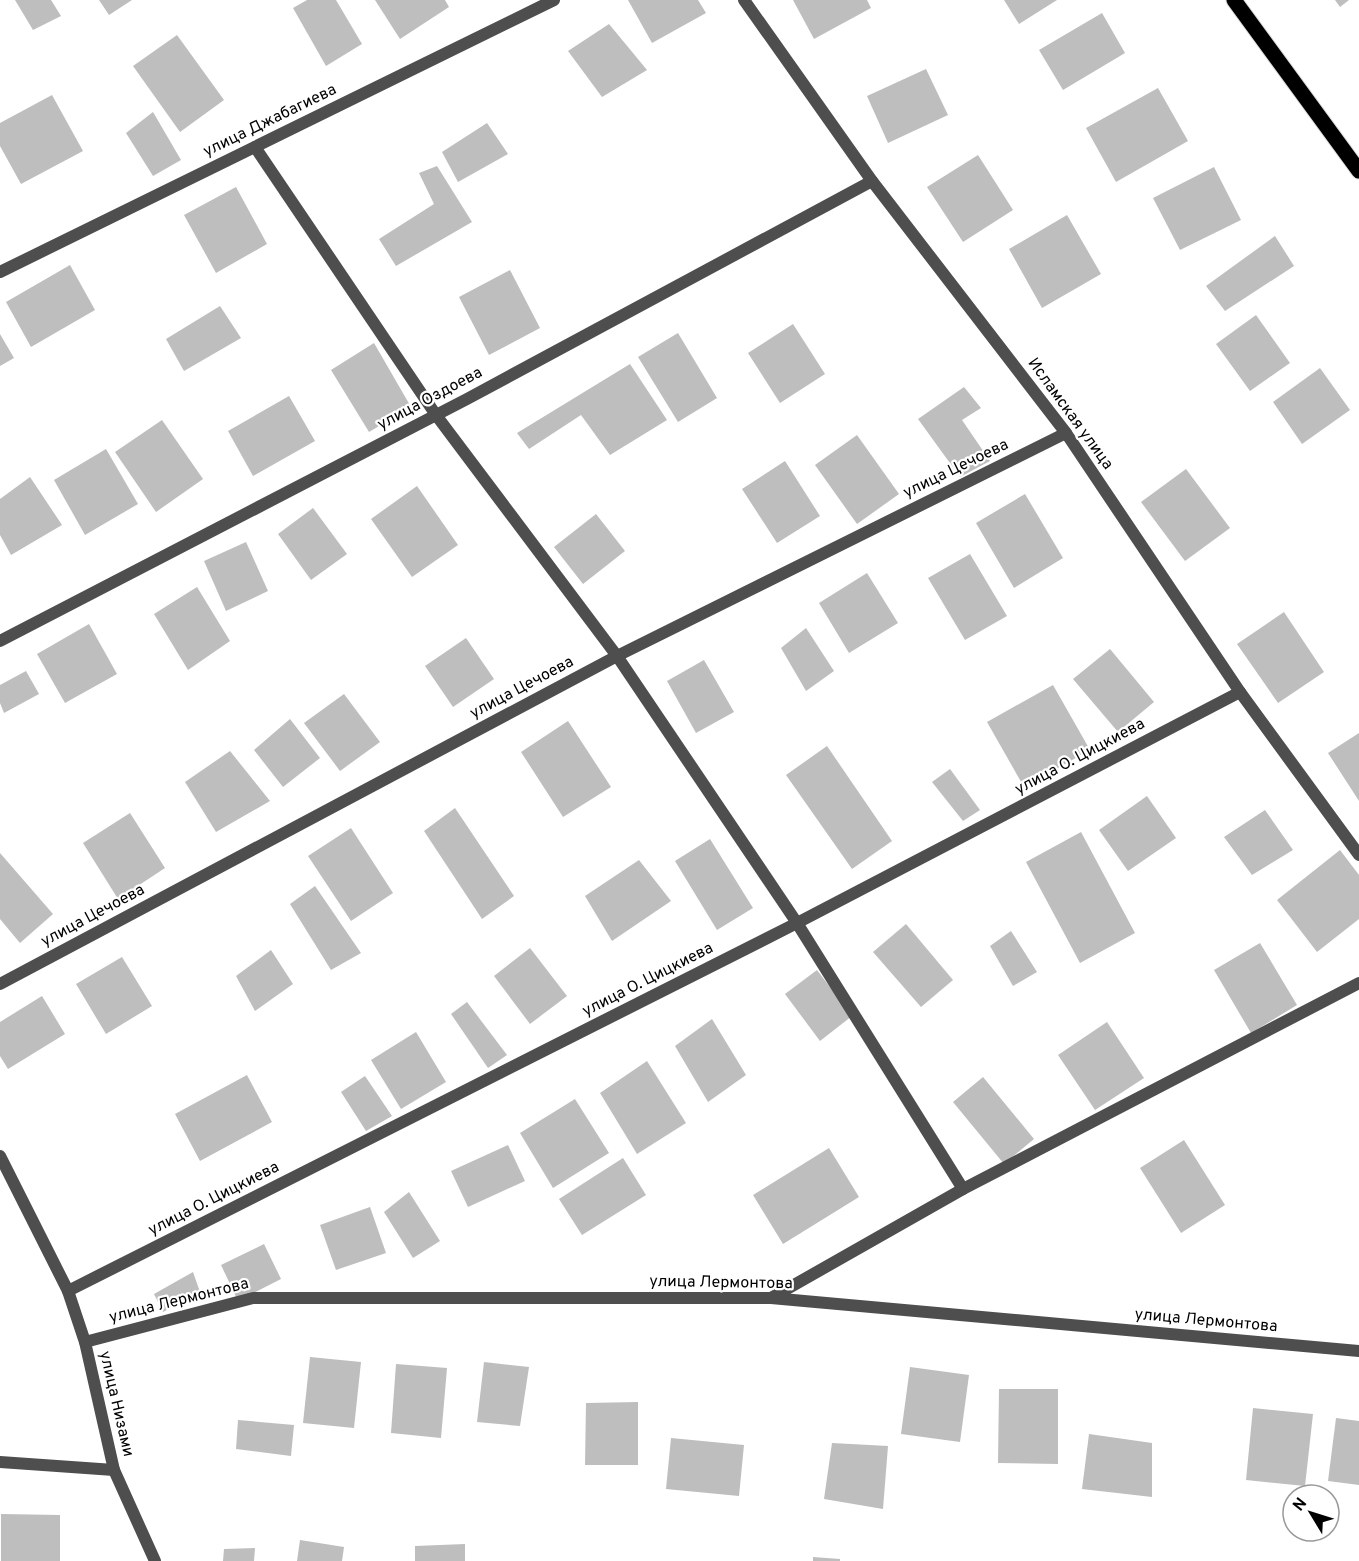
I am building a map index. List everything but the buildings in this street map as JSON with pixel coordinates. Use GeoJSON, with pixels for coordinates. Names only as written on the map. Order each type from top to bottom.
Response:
{"type":"FeatureCollection","features":[{"type":"Feature","properties":{"kind":"main road"},"geometry":{"type":"LineString","coordinates":[[1234,0],[1359,171]]}},
{"type":"Feature","properties":{"kind":"street","name":"улица Джабагиева"},"geometry":{"type":"LineString","coordinates":[[0,272],[554,0]]}},
{"type":"Feature","properties":{"kind":"street","name":"Исламская улица"},"geometry":{"type":"LineString","coordinates":[[744,0],[872,181],[1066,433],[1240,692],[1359,855]]}},
{"type":"Feature","properties":{"kind":"street"},"geometry":{"type":"LineString","coordinates":[[255,147],[436,415],[617,656],[797,923],[963,1189]]}},
{"type":"Feature","properties":{"kind":"street","name":"улица Оздоева"},"geometry":{"type":"LineString","coordinates":[[0,641],[436,415],[872,181]]}},
{"type":"Feature","properties":{"kind":"street","name":"улица Цечоева"},"geometry":{"type":"LineString","coordinates":[[0,984],[617,656],[1066,433]]}},
{"type":"Feature","properties":{"kind":"street","name":"улица О. Цицкиева"},"geometry":{"type":"LineString","coordinates":[[68,1291],[797,923],[1240,692]]}},
{"type":"Feature","properties":{"kind":"street"},"geometry":{"type":"LineString","coordinates":[[771,1298],[963,1189],[1359,983]]}},
{"type":"Feature","properties":{"kind":"street","name":"улица Низами"},"geometry":{"type":"LineString","coordinates":[[0,1156],[68,1291],[85,1341],[114,1470],[155,1561]]}},
{"type":"Feature","properties":{"kind":"street","name":"улица Лермонтова"},"geometry":{"type":"LineString","coordinates":[[85,1341],[253,1298],[771,1298],[1359,1351]]}},
{"type":"Feature","properties":{"kind":"street"},"geometry":{"type":"LineString","coordinates":[[0,1462],[114,1470]]}}]}
